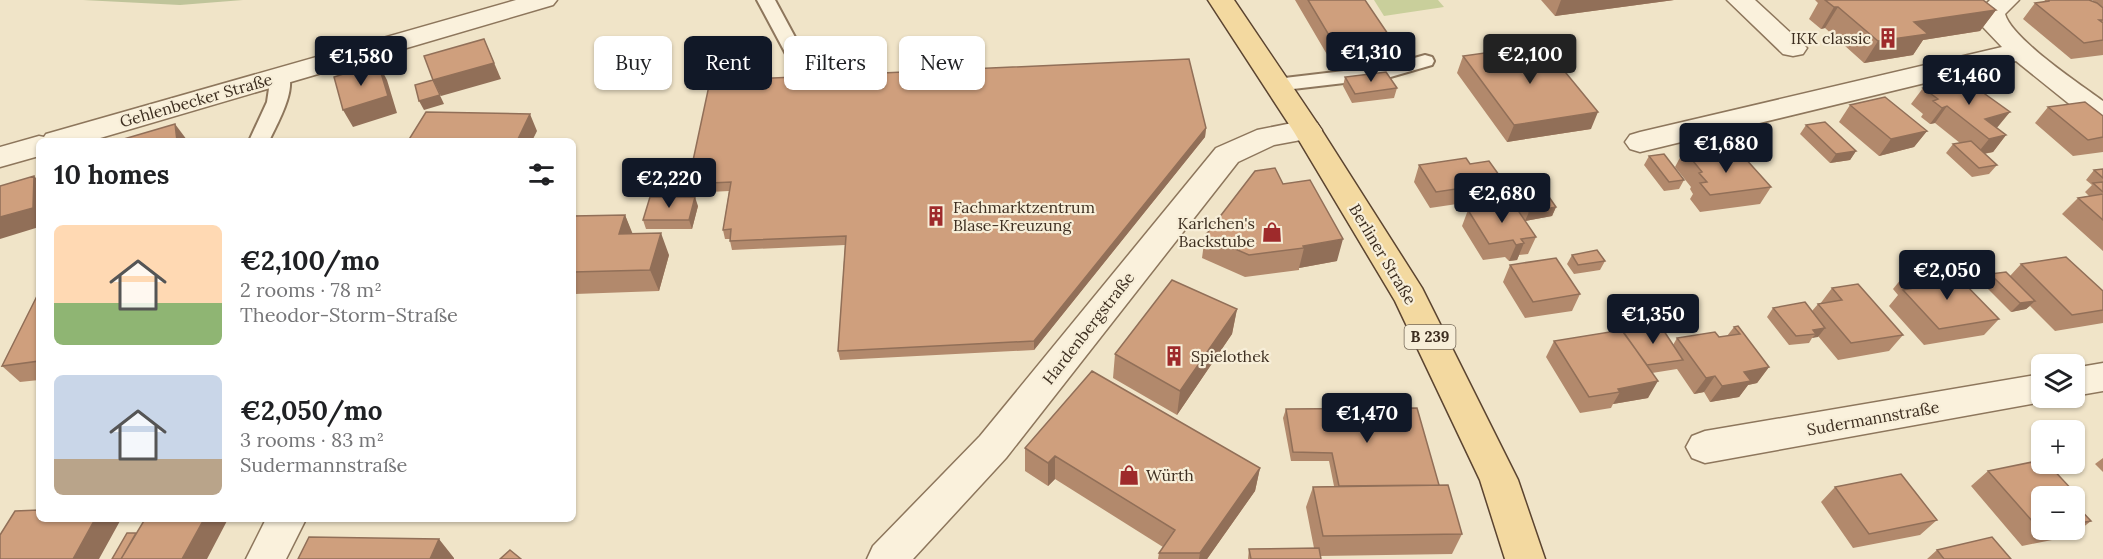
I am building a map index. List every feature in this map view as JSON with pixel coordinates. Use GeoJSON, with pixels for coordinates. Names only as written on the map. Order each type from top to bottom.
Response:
{"type":"FeatureCollection","features":[{"type":"Feature","properties":{"kind":"main road","name":"Berliner Straße"},"geometry":{"type":"LineString","coordinates":[[1221,0],[1307,130],[1410,297],[1499,480],[1525,559]]}},
{"type":"Feature","properties":{"kind":"street","name":"Gehlenbecker Straße"},"geometry":{"type":"LineString","coordinates":[[66,138],[544,0]]}},
{"type":"Feature","properties":{"kind":"street"},"geometry":{"type":"LineString","coordinates":[[1740,0],[1793,48]]}},
{"type":"Feature","properties":{"kind":"street"},"geometry":{"type":"LineString","coordinates":[[2006,0],[1991,12],[1995,26],[2021,51],[2103,116]]}},
{"type":"Feature","properties":{"kind":"street"},"geometry":{"type":"LineString","coordinates":[[1640,142],[2021,51]]}},
{"type":"Feature","properties":{"kind":"street","name":"Hardenbergstraße"},"geometry":{"type":"LineString","coordinates":[[887,559],[993,447],[1227,156],[1267,137],[1307,130]]}},
{"type":"Feature","properties":{"kind":"street"},"geometry":{"type":"LineString","coordinates":[[0,157],[36,147]]}},
{"type":"Feature","properties":{"kind":"street"},"geometry":{"type":"LineString","coordinates":[[2085,380],[2103,377]]}},
{"type":"Feature","properties":{"kind":"street","name":"Sudermannstraße"},"geometry":{"type":"LineString","coordinates":[[1705,447],[2031,390]]}},
{"type":"Feature","properties":{"kind":"street"},"geometry":{"type":"LineString","coordinates":[[266,559],[284,522]]}},
{"type":"Feature","properties":{"kind":"lane"},"geometry":{"type":"LineString","coordinates":[[766,0],[785,36]]}},
{"type":"Feature","properties":{"kind":"lane"},"geometry":{"type":"LineString","coordinates":[[1276,85],[1387,72],[1425,61]]}},
{"type":"Feature","properties":{"kind":"lane"},"geometry":{"type":"LineString","coordinates":[[261,138],[278,104],[281,87],[280,75]]}},
{"type":"Feature","properties":{"kind":"green space"},"geometry":{"type":"Polygon","coordinates":[[[83,0],[243,0],[180,5],[83,0]]]}},
{"type":"Feature","properties":{"kind":"green space"},"geometry":{"type":"Polygon","coordinates":[[[1374,0],[1438,0],[1444,7],[1384,16],[1374,0]]]}},
{"type":"Feature","properties":{"kind":"building"},"geometry":{"type":"Polygon","coordinates":[[[1308,0],[1365,0],[1392,40],[1336,47],[1308,0]]]}},
{"type":"Feature","properties":{"kind":"building"},"geometry":{"type":"Polygon","coordinates":[[[1825,0],[1983,0],[1996,10],[1914,22],[1928,34],[1878,41],[1838,7],[1834,7],[1825,0]]]}},
{"type":"Feature","properties":{"kind":"building"},"geometry":{"type":"Polygon","coordinates":[[[2049,0],[2089,0],[2097,3],[2103,8],[2103,20],[2099,20],[2103,23],[2103,40],[2084,43],[2035,3],[2049,0]]]}},
{"type":"Feature","properties":{"kind":"building"},"geometry":{"type":"Polygon","coordinates":[[[484,39],[494,63],[433,80],[424,56],[484,39]]]}},
{"type":"Feature","properties":{"kind":"building"},"geometry":{"type":"Polygon","coordinates":[[[1543,45],[1598,112],[1514,125],[1463,56],[1543,45]]]}},
{"type":"Feature","properties":{"kind":"building","name":"Fachmarktzentrum Blase-Kreuzung"},"geometry":{"type":"Polygon","coordinates":[[[1189,59],[1206,128],[1034,341],[838,351],[846,236],[730,241],[731,229],[723,230],[731,182],[688,184],[708,90],[772,90],[772,78],[784,78],[784,90],[887,90],[887,73],[899,72],[899,90],[985,90],[985,68],[1189,59]]]}},
{"type":"Feature","properties":{"kind":"building"},"geometry":{"type":"Polygon","coordinates":[[[378,63],[388,96],[343,110],[334,77],[378,63]]]}},
{"type":"Feature","properties":{"kind":"building"},"geometry":{"type":"Polygon","coordinates":[[[1386,72],[1397,88],[1355,94],[1345,77],[1386,72]]]}},
{"type":"Feature","properties":{"kind":"building"},"geometry":{"type":"Polygon","coordinates":[[[433,80],[440,95],[419,101],[415,85],[433,80]]]}},
{"type":"Feature","properties":{"kind":"building"},"geometry":{"type":"Polygon","coordinates":[[[1954,80],[1968,91],[1978,89],[2010,112],[1985,119],[2006,135],[1989,139],[1947,106],[1942,108],[1933,101],[1938,99],[1923,88],[1954,80]]]}},
{"type":"Feature","properties":{"kind":"building"},"geometry":{"type":"Polygon","coordinates":[[[1885,97],[1927,131],[1891,139],[1850,105],[1885,97]]]}},
{"type":"Feature","properties":{"kind":"building"},"geometry":{"type":"Polygon","coordinates":[[[2085,102],[2103,116],[2103,137],[2088,140],[2048,107],[2085,102]]]}},
{"type":"Feature","properties":{"kind":"building"},"geometry":{"type":"Polygon","coordinates":[[[426,112],[530,114],[518,138],[410,138],[426,112]]]}},
{"type":"Feature","properties":{"kind":"building"},"geometry":{"type":"Polygon","coordinates":[[[1825,122],[1856,151],[1836,154],[1806,125],[1825,122]]]}},
{"type":"Feature","properties":{"kind":"building"},"geometry":{"type":"Polygon","coordinates":[[[175,124],[177,138],[127,138],[175,124]]]}},
{"type":"Feature","properties":{"kind":"building"},"geometry":{"type":"Polygon","coordinates":[[[1971,141],[1997,165],[1979,168],[1953,144],[1971,141]]]}},
{"type":"Feature","properties":{"kind":"building"},"geometry":{"type":"Polygon","coordinates":[[[1703,148],[1715,161],[1744,157],[1771,187],[1710,195],[1700,183],[1707,182],[1699,173],[1702,172],[1684,150],[1703,148]]]}},
{"type":"Feature","properties":{"kind":"building"},"geometry":{"type":"Polygon","coordinates":[[[1664,154],[1684,180],[1669,182],[1649,156],[1664,154]]]}},
{"type":"Feature","properties":{"kind":"building"},"geometry":{"type":"Polygon","coordinates":[[[1466,158],[1470,164],[1489,161],[1499,175],[1479,178],[1483,185],[1436,192],[1419,165],[1466,158]]]}},
{"type":"Feature","properties":{"kind":"building","name":"Karlchen's Backstube"},"geometry":{"type":"Polygon","coordinates":[[[1275,168],[1283,184],[1310,180],[1343,239],[1303,246],[1304,248],[1249,255],[1205,236],[1255,171],[1275,168]]]}},
{"type":"Feature","properties":{"kind":"building"},"geometry":{"type":"Polygon","coordinates":[[[2103,169],[2103,178],[2094,170],[2103,169]]]}},
{"type":"Feature","properties":{"kind":"building"},"geometry":{"type":"Polygon","coordinates":[[[34,176],[33,208],[0,217],[0,186],[34,176]]]}},
{"type":"Feature","properties":{"kind":"building"},"geometry":{"type":"Polygon","coordinates":[[[2103,182],[2103,192],[2093,183],[2103,182]]]}},
{"type":"Feature","properties":{"kind":"building"},"geometry":{"type":"Polygon","coordinates":[[[1540,184],[1556,207],[1529,212],[1513,188],[1540,184]]]}},
{"type":"Feature","properties":{"kind":"building"},"geometry":{"type":"Polygon","coordinates":[[[2103,194],[2103,220],[2078,198],[2103,194]]]}},
{"type":"Feature","properties":{"kind":"building"},"geometry":{"type":"Polygon","coordinates":[[[650,197],[695,197],[689,220],[643,220],[650,197]]]}},
{"type":"Feature","properties":{"kind":"building"},"geometry":{"type":"Polygon","coordinates":[[[1513,203],[1536,237],[1521,239],[1524,243],[1516,245],[1513,240],[1489,244],[1468,210],[1513,203]]]}},
{"type":"Feature","properties":{"kind":"building"},"geometry":{"type":"Polygon","coordinates":[[[625,215],[619,234],[661,233],[650,270],[576,272],[576,216],[625,215]]]}},
{"type":"Feature","properties":{"kind":"building"},"geometry":{"type":"Polygon","coordinates":[[[1597,250],[1605,261],[1578,265],[1572,255],[1597,250]]]}},
{"type":"Feature","properties":{"kind":"building"},"geometry":{"type":"Polygon","coordinates":[[[2066,257],[2103,291],[2103,310],[2072,315],[2021,264],[2066,257]]]}},
{"type":"Feature","properties":{"kind":"building"},"geometry":{"type":"Polygon","coordinates":[[[1556,258],[1580,294],[1533,302],[1510,265],[1556,258]]]}},
{"type":"Feature","properties":{"kind":"building"},"geometry":{"type":"Polygon","coordinates":[[[1931,269],[1945,284],[1962,281],[1999,319],[1939,329],[1903,290],[1919,287],[1906,273],[1931,269]]]}},
{"type":"Feature","properties":{"kind":"building"},"geometry":{"type":"Polygon","coordinates":[[[2006,272],[2035,301],[2020,303],[1990,274],[2006,272]]]}},
{"type":"Feature","properties":{"kind":"building","name":"Spielothek"},"geometry":{"type":"Polygon","coordinates":[[[1172,280],[1237,309],[1180,391],[1115,354],[1172,280]]]}},
{"type":"Feature","properties":{"kind":"building"},"geometry":{"type":"Polygon","coordinates":[[[1858,284],[1903,335],[1851,343],[1818,304],[1842,300],[1832,288],[1858,284]]]}},
{"type":"Feature","properties":{"kind":"building"},"geometry":{"type":"Polygon","coordinates":[[[36,298],[36,361],[2,366],[36,298]]]}},
{"type":"Feature","properties":{"kind":"building"},"geometry":{"type":"Polygon","coordinates":[[[1805,302],[1825,328],[1813,330],[1816,334],[1796,336],[1773,308],[1805,302]]]}},
{"type":"Feature","properties":{"kind":"building"},"geometry":{"type":"Polygon","coordinates":[[[1660,325],[1683,360],[1647,365],[1623,332],[1660,325]]]}},
{"type":"Feature","properties":{"kind":"building"},"geometry":{"type":"Polygon","coordinates":[[[1738,326],[1769,367],[1744,372],[1751,381],[1722,386],[1715,376],[1706,378],[1677,338],[1715,332],[1719,337],[1740,334],[1734,327],[1738,326]]]}},
{"type":"Feature","properties":{"kind":"building"},"geometry":{"type":"Polygon","coordinates":[[[1622,330],[1658,381],[1618,389],[1620,392],[1589,397],[1554,341],[1622,330]]]}},
{"type":"Feature","properties":{"kind":"building","name":"Würth"},"geometry":{"type":"Polygon","coordinates":[[[1092,371],[1260,468],[1200,553],[1159,553],[1175,530],[1055,456],[1048,463],[1025,448],[1092,371]]]}},
{"type":"Feature","properties":{"kind":"building"},"geometry":{"type":"Polygon","coordinates":[[[1417,408],[1439,485],[1339,486],[1332,453],[1293,452],[1286,409],[1417,408]]]}},
{"type":"Feature","properties":{"kind":"building"},"geometry":{"type":"Polygon","coordinates":[[[2031,462],[2031,474],[2057,474],[2069,486],[2031,486],[2031,520],[1988,471],[2031,462]]]}},
{"type":"Feature","properties":{"kind":"building"},"geometry":{"type":"Polygon","coordinates":[[[1901,474],[1937,520],[1869,534],[1835,487],[1901,474]]]}},
{"type":"Feature","properties":{"kind":"building"},"geometry":{"type":"Polygon","coordinates":[[[1448,485],[1462,534],[1323,536],[1313,487],[1448,485]]]}},
{"type":"Feature","properties":{"kind":"building"},"geometry":{"type":"Polygon","coordinates":[[[36,510],[36,522],[93,522],[73,559],[0,559],[0,535],[15,511],[36,510]]]}},
{"type":"Feature","properties":{"kind":"building"},"geometry":{"type":"Polygon","coordinates":[[[143,522],[202,522],[182,559],[121,559],[143,522]]]}},
{"type":"Feature","properties":{"kind":"building"},"geometry":{"type":"Polygon","coordinates":[[[127,533],[136,533],[121,559],[112,559],[127,533]]]}},
{"type":"Feature","properties":{"kind":"building"},"geometry":{"type":"Polygon","coordinates":[[[309,537],[439,539],[430,559],[298,559],[309,537]]]}},
{"type":"Feature","properties":{"kind":"building"},"geometry":{"type":"Polygon","coordinates":[[[1992,537],[2011,559],[1944,559],[1937,550],[1992,537]]]}},
{"type":"Feature","properties":{"kind":"building"},"geometry":{"type":"Polygon","coordinates":[[[1319,548],[1321,559],[1251,559],[1249,549],[1319,548]]]}},
{"type":"Feature","properties":{"kind":"building"},"geometry":{"type":"Polygon","coordinates":[[[510,550],[521,559],[500,559],[510,550]]]}},
{"type":"Feature","properties":{"kind":"place","name":"IKK classic"},"geometry":{"type":"Point","coordinates":[1888,38]}},
{"type":"Feature","properties":{"kind":"place","name":"Fachmarktzentrum Blase-Kreuzung"},"geometry":{"type":"Point","coordinates":[936,216]}},
{"type":"Feature","properties":{"kind":"place","name":"Karlchen's Backstube"},"geometry":{"type":"Point","coordinates":[1272,232]}},
{"type":"Feature","properties":{"kind":"place","name":"Spielothek"},"geometry":{"type":"Point","coordinates":[1174,356]}},
{"type":"Feature","properties":{"kind":"place","name":"Würth"},"geometry":{"type":"Point","coordinates":[1129,475]}}]}
